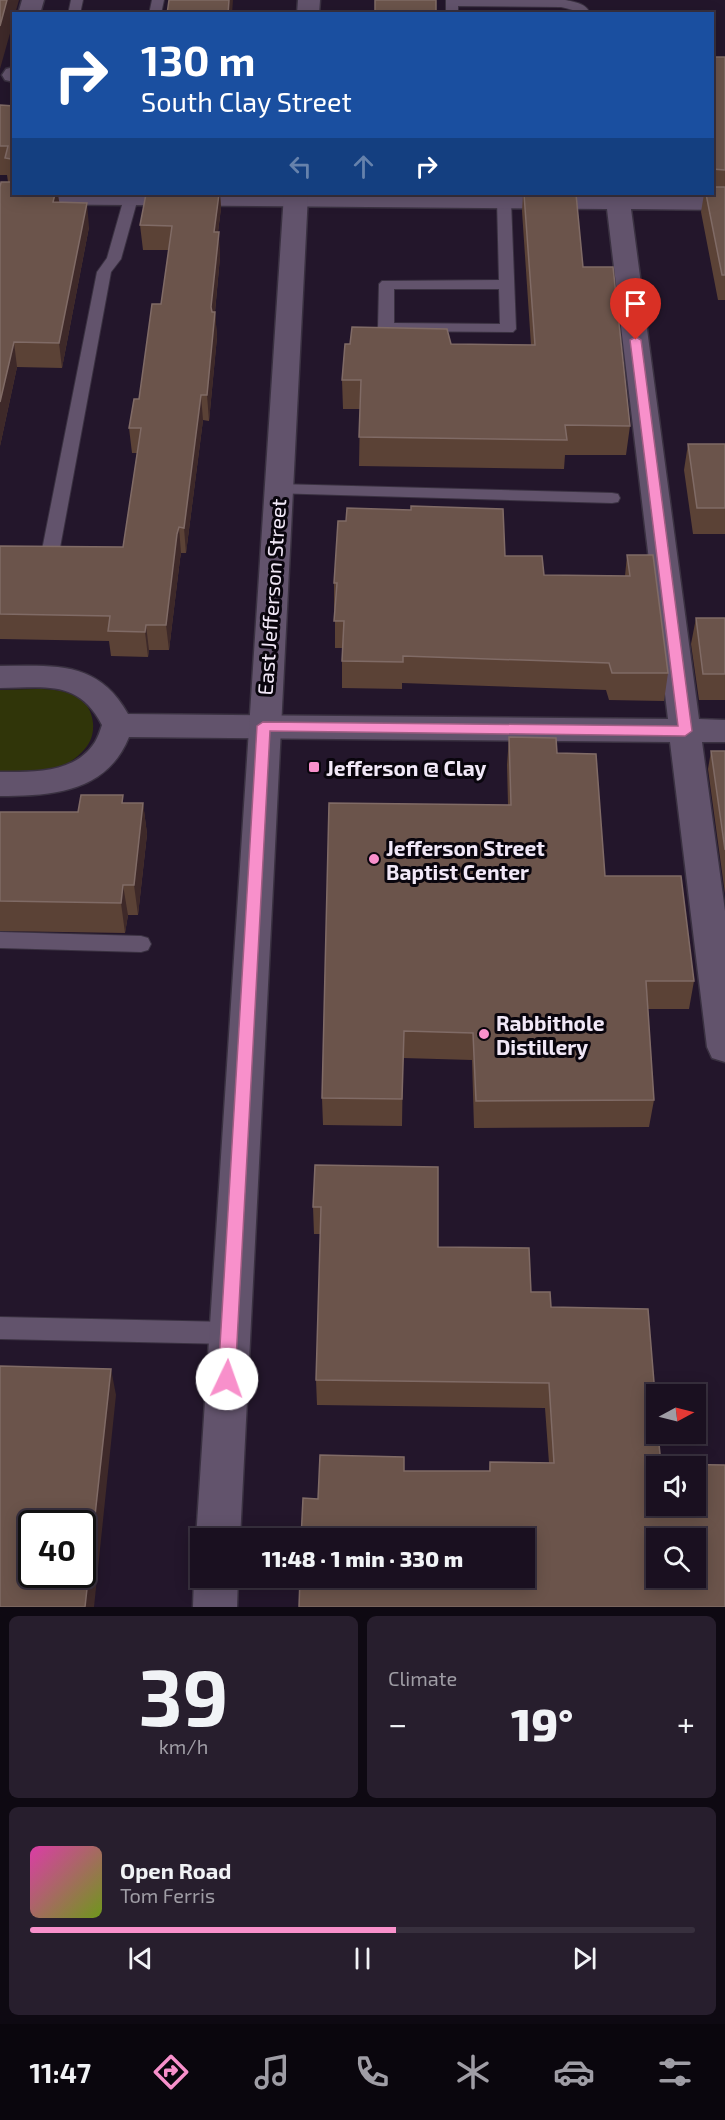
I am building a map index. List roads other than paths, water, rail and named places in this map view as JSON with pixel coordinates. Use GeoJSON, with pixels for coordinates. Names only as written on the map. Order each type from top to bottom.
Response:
{"type":"FeatureCollection","features":[{"type":"Feature","properties":{"kind":"street"},"geometry":{"type":"LineString","coordinates":[[0,197],[296,196],[504,201],[612,199],[725,203]]}},
{"type":"Feature","properties":{"kind":"street","name":"East Jefferson Street"},"geometry":{"type":"LineString","coordinates":[[219,1528],[263,726],[296,196]]}},
{"type":"Feature","properties":{"kind":"street"},"geometry":{"type":"LineString","coordinates":[[612,199],[685,731],[725,1047]]}},
{"type":"Feature","properties":{"kind":"street"},"geometry":{"type":"LineString","coordinates":[[0,677],[61,678],[85,683],[101,695],[118,725]]}},
{"type":"Feature","properties":{"kind":"street"},"geometry":{"type":"LineString","coordinates":[[118,725],[725,731]]}},
{"type":"Feature","properties":{"kind":"street"},"geometry":{"type":"LineString","coordinates":[[0,784],[39,784],[71,778],[106,751],[118,725]]}},
{"type":"Feature","properties":{"kind":"street"},"geometry":{"type":"LineString","coordinates":[[215,1607],[216,1588]]}},
{"type":"Feature","properties":{"kind":"lane"},"geometry":{"type":"LineString","coordinates":[[452,12],[451,2],[561,3],[576,6],[582,12]]}},
{"type":"Feature","properties":{"kind":"lane"},"geometry":{"type":"LineString","coordinates":[[0,556],[50,554],[104,272],[114,259],[116,196]]}},
{"type":"Feature","properties":{"kind":"lane"},"geometry":{"type":"LineString","coordinates":[[504,201],[507,285],[508,329],[386,328],[387,284],[507,285]]}},
{"type":"Feature","properties":{"kind":"lane"},"geometry":{"type":"LineString","coordinates":[[278,489],[612,498]]}},
{"type":"Feature","properties":{"kind":"lane"},"geometry":{"type":"LineString","coordinates":[[0,940],[141,944]]}},
{"type":"Feature","properties":{"kind":"lane"},"geometry":{"type":"LineString","coordinates":[[0,1328],[229,1333]]}},
{"type":"Feature","properties":{"kind":"place","name":"Jefferson @ Clay"},"geometry":{"type":"Point","coordinates":[314,767]}},
{"type":"Feature","properties":{"kind":"place","name":"Jefferson Street Baptist Center"},"geometry":{"type":"Point","coordinates":[374,859]}},
{"type":"Feature","properties":{"kind":"place","name":"Rabbithole Distillery"},"geometry":{"type":"Point","coordinates":[484,1034]}}]}
